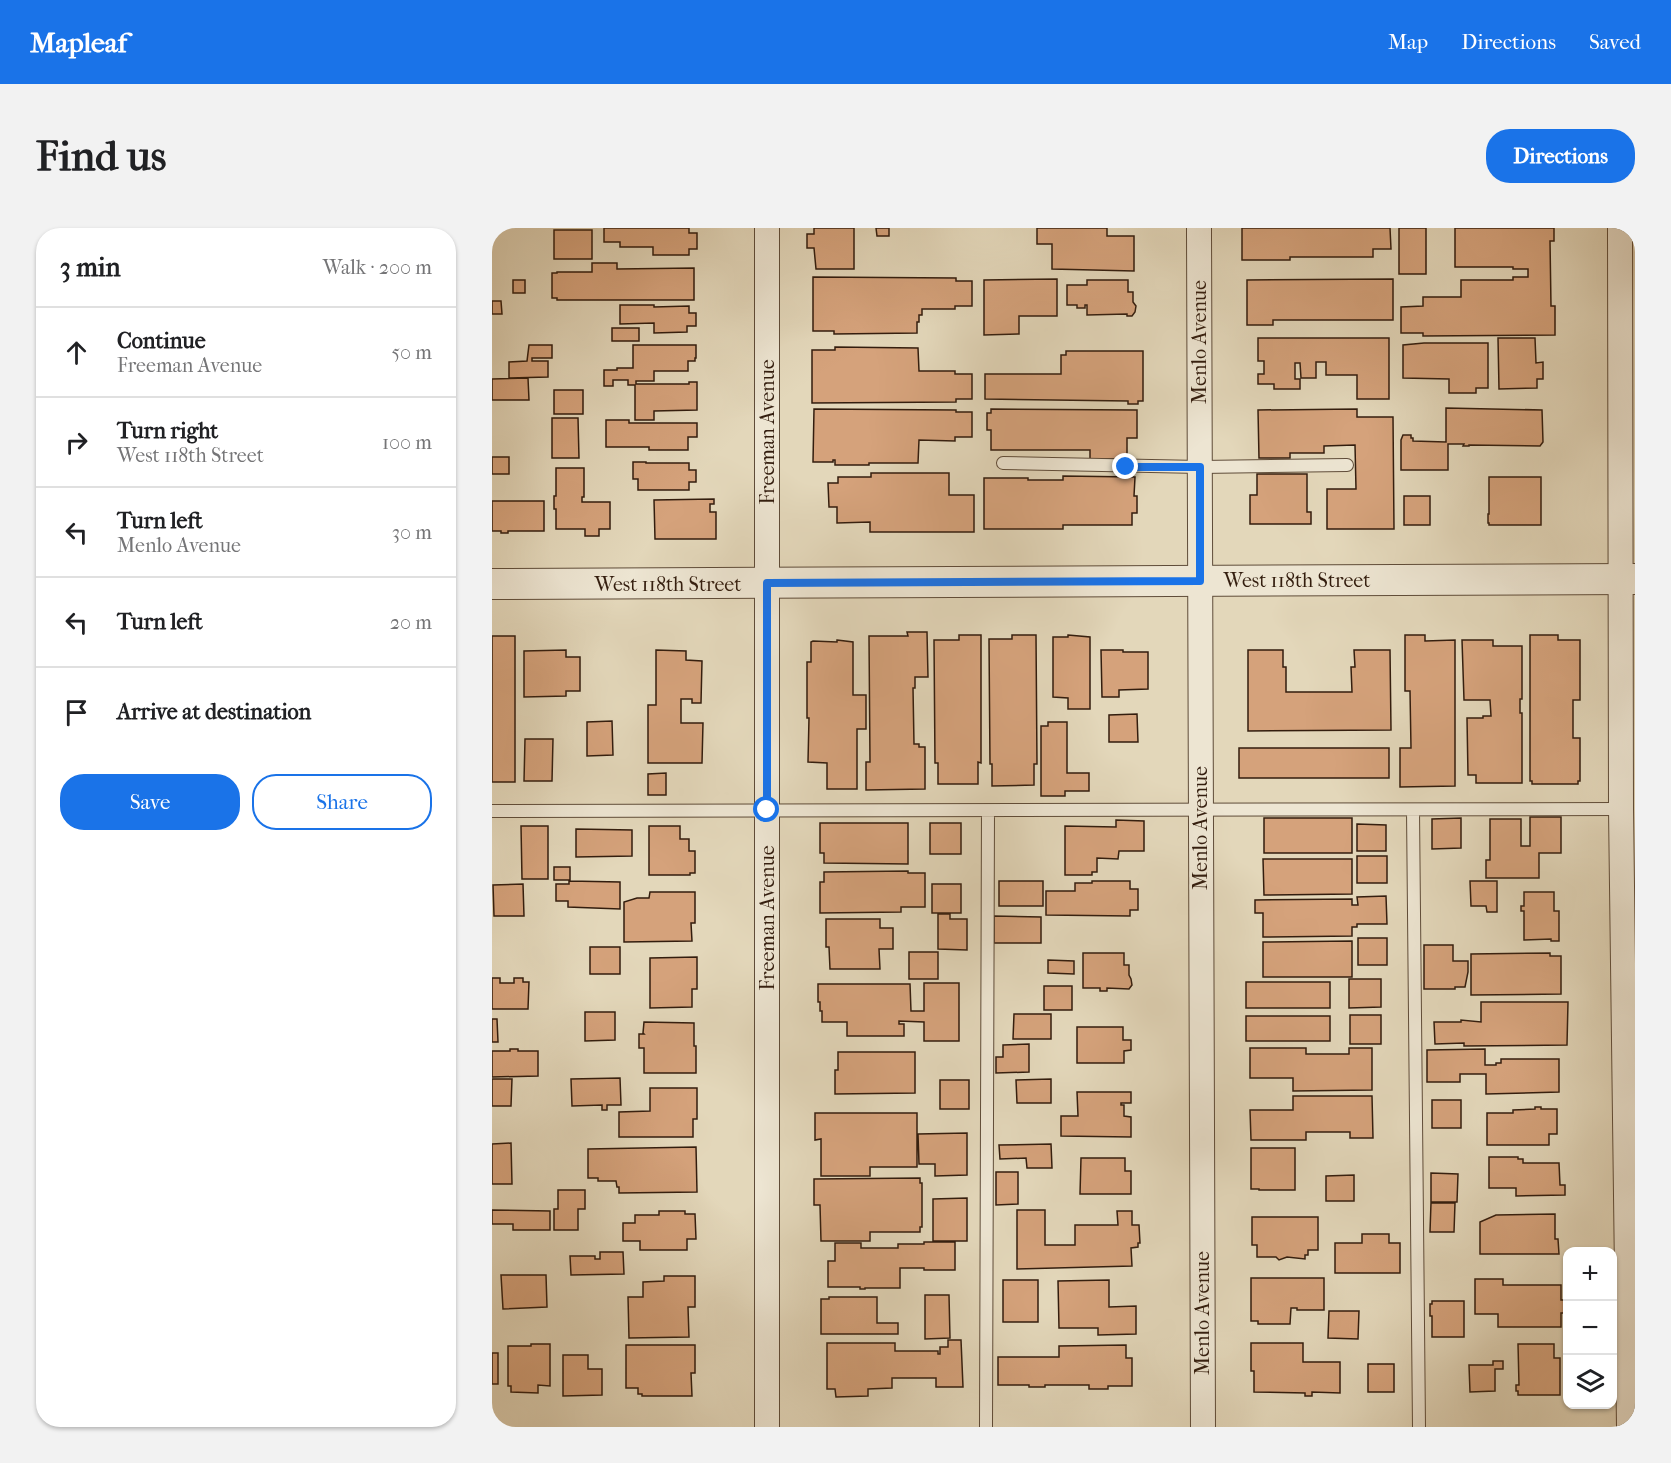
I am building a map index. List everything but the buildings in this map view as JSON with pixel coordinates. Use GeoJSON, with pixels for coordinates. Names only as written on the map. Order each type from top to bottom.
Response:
{"type":"FeatureCollection","features":[{"type":"Feature","properties":{"kind":"street","name":"Freeman Avenue"},"geometry":{"type":"LineString","coordinates":[[767,228],[767,1427]]}},
{"type":"Feature","properties":{"kind":"street","name":"Menlo Avenue"},"geometry":{"type":"LineString","coordinates":[[1199,228],[1203,1427]]}},
{"type":"Feature","properties":{"kind":"street"},"geometry":{"type":"LineString","coordinates":[[1620,228],[1628,579],[1621,809],[1629,1427]]}},
{"type":"Feature","properties":{"kind":"street","name":"West 118th Street"},"geometry":{"type":"LineString","coordinates":[[492,584],[1628,579]]}},
{"type":"Feature","properties":{"kind":"lane"},"geometry":{"type":"LineString","coordinates":[[1003,463],[1200,467],[1347,465]]}},
{"type":"Feature","properties":{"kind":"lane"},"geometry":{"type":"LineString","coordinates":[[492,811],[1621,809]]}},
{"type":"Feature","properties":{"kind":"lane"},"geometry":{"type":"LineString","coordinates":[[986,1427],[988,810]]}},
{"type":"Feature","properties":{"kind":"lane"},"geometry":{"type":"LineString","coordinates":[[1413,810],[1419,1427]]}},
{"type":"Feature","properties":{"kind":"route"},"geometry":{"type":"LineString","coordinates":[[767,810],[767,583],[1200,581],[1200,467],[1126,467]]}}]}
